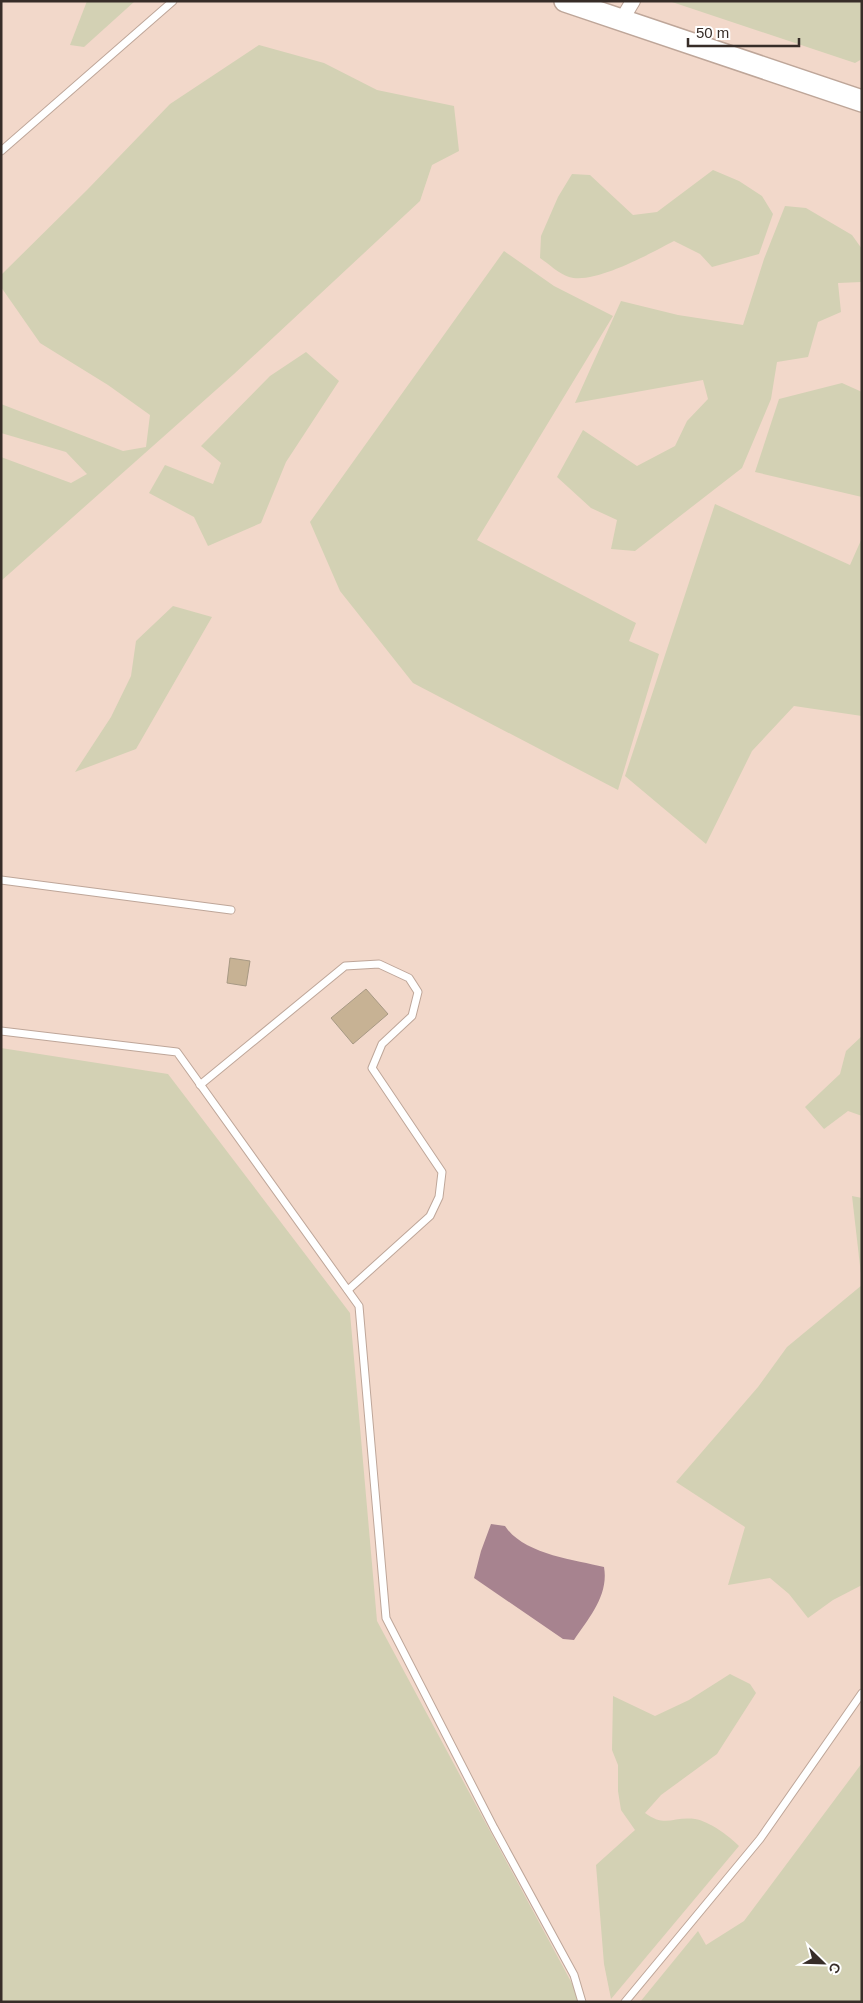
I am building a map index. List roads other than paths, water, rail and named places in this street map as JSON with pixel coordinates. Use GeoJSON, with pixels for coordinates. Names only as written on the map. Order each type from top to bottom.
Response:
{"type":"FeatureCollection","features":[{"type":"Feature","properties":{"kind":"main road"},"geometry":{"type":"LineString","coordinates":[[565,1],[862,101]]}},
{"type":"Feature","properties":{"kind":"street"},"geometry":{"type":"LineString","coordinates":[[622,21],[633,1]]}},
{"type":"Feature","properties":{"kind":"lane"},"geometry":{"type":"LineString","coordinates":[[1,151],[173,1]]}},
{"type":"Feature","properties":{"kind":"lane"},"geometry":{"type":"LineString","coordinates":[[1,880],[231,910]]}},
{"type":"Feature","properties":{"kind":"lane"},"geometry":{"type":"LineString","coordinates":[[200,1085],[345,966],[378,964],[409,978],[418,992],[412,1016],[382,1044],[372,1068],[442,1172],[439,1197],[430,1216],[348,1290]]}},
{"type":"Feature","properties":{"kind":"lane"},"geometry":{"type":"LineString","coordinates":[[1,1030],[177,1052],[359,1306],[386,1618],[494,1828],[574,1975],[582,2002]]}},
{"type":"Feature","properties":{"kind":"lane"},"geometry":{"type":"LineString","coordinates":[[626,2002],[760,1839],[862,1693]]}}]}
